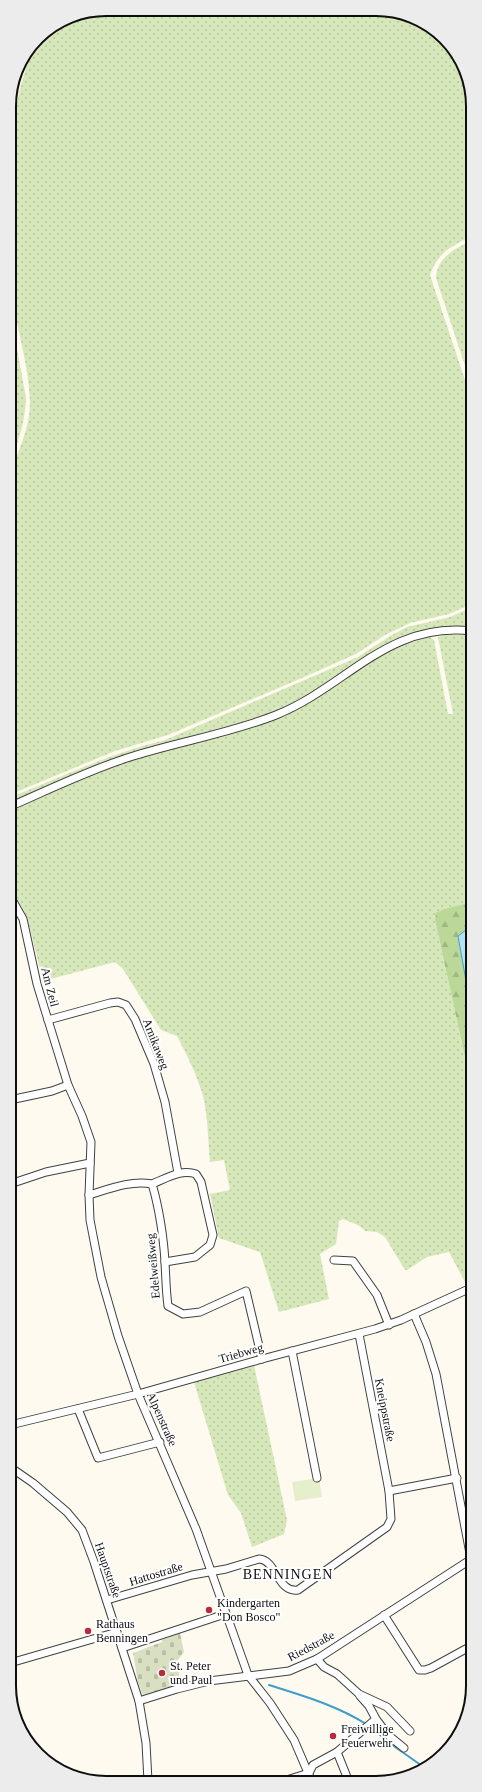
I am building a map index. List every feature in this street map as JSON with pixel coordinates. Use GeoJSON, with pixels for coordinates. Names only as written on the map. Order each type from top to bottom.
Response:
{"type":"FeatureCollection","features":[{"type":"Feature","properties":{"kind":"street"},"geometry":{"type":"LineString","coordinates":[[16,805],[126,759],[240,727],[276,715],[307,700],[371,656],[403,640],[446,630],[466,631]]}},
{"type":"Feature","properties":{"kind":"street","name":"Am Zeil"},"geometry":{"type":"LineString","coordinates":[[16,907],[22,918],[37,984],[68,1085],[82,1116],[91,1142],[90,1163]]}},
{"type":"Feature","properties":{"kind":"street","name":"Arnikaweg"},"geometry":{"type":"LineString","coordinates":[[48,1020],[110,1003],[118,1002],[126,1005],[135,1019],[154,1064],[165,1102],[178,1173]]}},
{"type":"Feature","properties":{"kind":"street"},"geometry":{"type":"LineString","coordinates":[[16,1099],[52,1091],[68,1085]]}},
{"type":"Feature","properties":{"kind":"street"},"geometry":{"type":"LineString","coordinates":[[16,1182],[46,1172],[90,1163]]}},
{"type":"Feature","properties":{"kind":"street","name":"Alpenstraße"},"geometry":{"type":"LineString","coordinates":[[90,1163],[90,1220],[101,1277],[118,1336],[138,1394],[160,1442],[196,1529],[248,1676],[270,1703],[294,1740],[310,1776]]}},
{"type":"Feature","properties":{"kind":"street"},"geometry":{"type":"LineString","coordinates":[[89,1195],[141,1182],[152,1184],[178,1173],[189,1172],[196,1174],[201,1182],[213,1235],[210,1245],[202,1253],[195,1257],[165,1262]]}},
{"type":"Feature","properties":{"kind":"street","name":"Edelweißweg"},"geometry":{"type":"LineString","coordinates":[[152,1184],[156,1197],[165,1262],[168,1306],[183,1314],[200,1312],[246,1291],[262,1359]]}},
{"type":"Feature","properties":{"kind":"street"},"geometry":{"type":"LineString","coordinates":[[334,1260],[353,1261],[377,1295],[389,1325]]}},
{"type":"Feature","properties":{"kind":"street","name":"Triebweg"},"geometry":{"type":"LineString","coordinates":[[16,1424],[138,1394],[262,1359],[359,1334],[389,1325],[466,1290]]}},
{"type":"Feature","properties":{"kind":"street"},"geometry":{"type":"LineString","coordinates":[[414,1314],[426,1342],[436,1374],[466,1527]]}},
{"type":"Feature","properties":{"kind":"street","name":"Kneippstraße"},"geometry":{"type":"LineString","coordinates":[[211,1572],[253,1560],[264,1560],[284,1586],[293,1591],[298,1590],[387,1528],[391,1518],[389,1491],[359,1334]]}},
{"type":"Feature","properties":{"kind":"street"},"geometry":{"type":"LineString","coordinates":[[292,1351],[316,1478]]}},
{"type":"Feature","properties":{"kind":"street"},"geometry":{"type":"LineString","coordinates":[[78,1409],[98,1458],[160,1442]]}},
{"type":"Feature","properties":{"kind":"street","name":"Hauptstraße"},"geometry":{"type":"LineString","coordinates":[[16,1471],[33,1483],[76,1521],[89,1546],[139,1701],[146,1743],[148,1776]]}},
{"type":"Feature","properties":{"kind":"street"},"geometry":{"type":"LineString","coordinates":[[389,1491],[457,1478]]}},
{"type":"Feature","properties":{"kind":"street","name":"Riedstraße"},"geometry":{"type":"LineString","coordinates":[[139,1701],[196,1684],[289,1671],[317,1659],[466,1563]]}},
{"type":"Feature","properties":{"kind":"street","name":"Hattostraße"},"geometry":{"type":"LineString","coordinates":[[107,1600],[192,1575],[211,1572]]}},
{"type":"Feature","properties":{"kind":"street"},"geometry":{"type":"LineString","coordinates":[[122,1648],[225,1614]]}},
{"type":"Feature","properties":{"kind":"street"},"geometry":{"type":"LineString","coordinates":[[384,1615],[419,1670],[431,1668],[466,1650]]}},
{"type":"Feature","properties":{"kind":"street"},"geometry":{"type":"LineString","coordinates":[[16,1661],[117,1632]]}},
{"type":"Feature","properties":{"kind":"street"},"geometry":{"type":"LineString","coordinates":[[317,1659],[324,1667],[337,1674],[359,1694],[369,1706],[371,1723],[404,1748]]}},
{"type":"Feature","properties":{"kind":"street"},"geometry":{"type":"LineString","coordinates":[[359,1694],[387,1707],[410,1731]]}},
{"type":"Feature","properties":{"kind":"street"},"geometry":{"type":"LineString","coordinates":[[299,1776],[309,1773],[313,1765],[337,1752],[371,1723]]}},
{"type":"Feature","properties":{"kind":"street"},"geometry":{"type":"LineString","coordinates":[[337,1752],[347,1776]]}},
{"type":"Feature","properties":{"kind":"green space"},"geometry":{"type":"Polygon","coordinates":[[[376,16],[394,18],[416,25],[440,42],[457,66],[463,83],[466,106],[466,239],[446,251],[433,267],[430,275],[466,383],[466,607],[449,614],[410,623],[385,635],[356,654],[302,678],[168,735],[115,751],[16,792],[16,458],[26,431],[30,403],[27,369],[16,316],[16,110],[28,60],[42,42],[66,25],[94,17],[376,16]]]}},
{"type":"Feature","properties":{"kind":"green space"},"geometry":{"type":"Polygon","coordinates":[[[466,243],[466,369],[436,278],[437,271],[443,259],[453,250],[466,243]]]}},
{"type":"Feature","properties":{"kind":"green space"},"geometry":{"type":"Polygon","coordinates":[[[16,343],[26,398],[20,433],[16,446],[16,343]]]}},
{"type":"Feature","properties":{"kind":"green space"},"geometry":{"type":"Polygon","coordinates":[[[466,610],[466,628],[449,627],[426,630],[394,640],[363,657],[310,694],[281,709],[243,722],[155,746],[16,800],[16,795],[106,759],[145,745],[165,740],[358,657],[390,636],[407,627],[450,617],[466,610]]]}},
{"type":"Feature","properties":{"kind":"green space"},"geometry":{"type":"Polygon","coordinates":[[[444,635],[466,635],[466,904],[444,909],[435,920],[466,1062],[466,1284],[449,1252],[427,1257],[405,1270],[385,1237],[377,1232],[365,1231],[357,1225],[343,1219],[339,1221],[336,1244],[320,1254],[329,1299],[279,1312],[260,1252],[219,1238],[210,1194],[230,1190],[224,1160],[210,1162],[207,1120],[201,1088],[177,1036],[161,1030],[123,969],[115,962],[43,981],[27,917],[16,896],[16,807],[114,766],[276,719],[320,696],[374,659],[398,646],[430,637],[434,640],[448,714],[453,714],[438,637],[444,635]]]}},
{"type":"Feature","properties":{"kind":"green space"},"geometry":{"type":"Polygon","coordinates":[[[466,904],[466,930],[458,936],[466,981],[466,1062],[435,920],[436,913],[444,909],[466,904]]]}},
{"type":"Feature","properties":{"kind":"green space"},"geometry":{"type":"Polygon","coordinates":[[[254,1365],[287,1520],[284,1534],[252,1547],[241,1513],[228,1495],[194,1382],[254,1365]]]}},
{"type":"Feature","properties":{"kind":"green space"},"geometry":{"type":"Polygon","coordinates":[[[319,1478],[322,1497],[295,1501],[292,1482],[319,1478]]]}},
{"type":"Feature","properties":{"kind":"green space"},"geometry":{"type":"Polygon","coordinates":[[[180,1633],[184,1652],[177,1661],[179,1667],[179,1687],[153,1696],[143,1695],[138,1683],[133,1653],[162,1642],[162,1640],[180,1633]]]}},
{"type":"Feature","properties":{"kind":"water"},"geometry":{"type":"Polygon","coordinates":[[[466,930],[466,981],[458,936],[466,930]]]}},
{"type":"Feature","properties":{"kind":"waterway"},"geometry":{"type":"LineString","coordinates":[[269,1685],[331,1706],[366,1724]]}},
{"type":"Feature","properties":{"kind":"waterway"},"geometry":{"type":"LineString","coordinates":[[370,1726],[388,1742],[420,1765]]}},
{"type":"Feature","properties":{"kind":"place","name":"Kindergarten \"Don Bosco\""},"geometry":{"type":"Point","coordinates":[209,1610]}},
{"type":"Feature","properties":{"kind":"place","name":"Rathaus Benningen"},"geometry":{"type":"Point","coordinates":[88,1631]}},
{"type":"Feature","properties":{"kind":"place","name":"St. Peter und Paul"},"geometry":{"type":"Point","coordinates":[162,1673]}},
{"type":"Feature","properties":{"kind":"place","name":"Freiwillige Feuerwehr"},"geometry":{"type":"Point","coordinates":[333,1736]}},
{"type":"Feature","properties":{"kind":"district","name":"BENNINGEN"},"geometry":{"type":"Point","coordinates":[288,1574]}}]}
